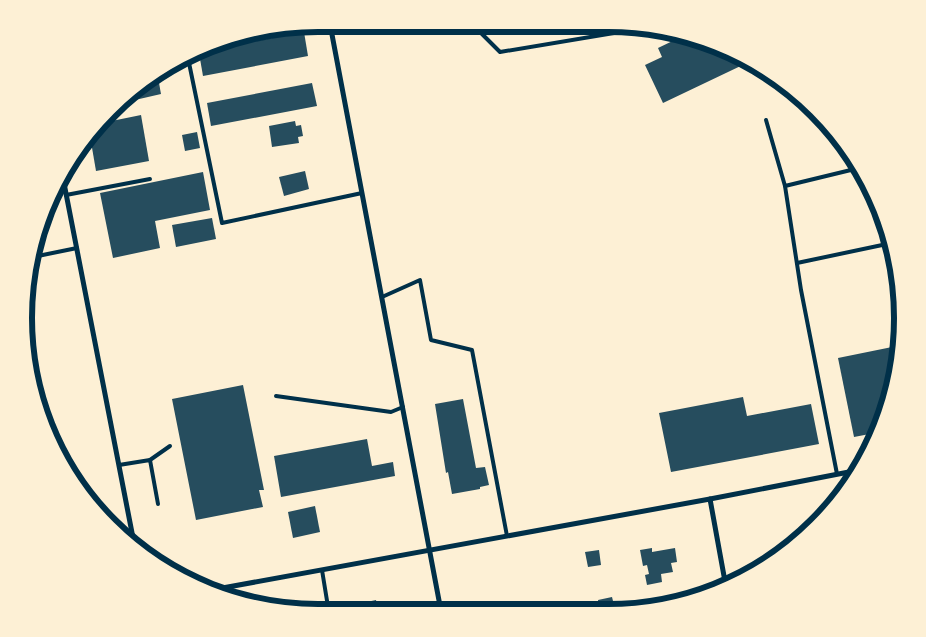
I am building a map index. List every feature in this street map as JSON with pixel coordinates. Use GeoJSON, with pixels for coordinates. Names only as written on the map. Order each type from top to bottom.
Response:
{"type":"FeatureCollection","features":[{"type":"Feature","properties":{"kind":"street"},"geometry":{"type":"LineString","coordinates":[[332,32],[440,604]]}},
{"type":"Feature","properties":{"kind":"street"},"geometry":{"type":"LineString","coordinates":[[65,187],[133,536]]}},
{"type":"Feature","properties":{"kind":"street"},"geometry":{"type":"LineString","coordinates":[[223,588],[848,472]]}},
{"type":"Feature","properties":{"kind":"street"},"geometry":{"type":"LineString","coordinates":[[710,499],[725,579]]}},
{"type":"Feature","properties":{"kind":"lane"},"geometry":{"type":"LineString","coordinates":[[480,32],[500,52],[614,32]]}},
{"type":"Feature","properties":{"kind":"lane"},"geometry":{"type":"LineString","coordinates":[[189,64],[222,224],[362,193]]}},
{"type":"Feature","properties":{"kind":"lane"},"geometry":{"type":"LineString","coordinates":[[766,120],[785,186],[797,263],[836,474]]}},
{"type":"Feature","properties":{"kind":"lane"},"geometry":{"type":"LineString","coordinates":[[785,186],[851,169]]}},
{"type":"Feature","properties":{"kind":"lane"},"geometry":{"type":"LineString","coordinates":[[66,195],[150,179]]}},
{"type":"Feature","properties":{"kind":"lane"},"geometry":{"type":"LineString","coordinates":[[797,263],[884,245]]}},
{"type":"Feature","properties":{"kind":"lane"},"geometry":{"type":"LineString","coordinates":[[40,255],[77,248]]}},
{"type":"Feature","properties":{"kind":"lane"},"geometry":{"type":"LineString","coordinates":[[382,297],[420,280],[431,340],[472,350],[507,536]]}},
{"type":"Feature","properties":{"kind":"lane"},"geometry":{"type":"LineString","coordinates":[[276,396],[391,412],[403,407]]}},
{"type":"Feature","properties":{"kind":"lane"},"geometry":{"type":"LineString","coordinates":[[119,465],[150,460],[170,446]]}},
{"type":"Feature","properties":{"kind":"lane"},"geometry":{"type":"LineString","coordinates":[[150,460],[158,504]]}},
{"type":"Feature","properties":{"kind":"lane"},"geometry":{"type":"LineString","coordinates":[[322,570],[328,604]]}},
{"type":"Feature","properties":{"kind":"building"},"geometry":{"type":"Polygon","coordinates":[[[304,33],[308,56],[203,76],[200,58],[236,45],[304,33]]]}},
{"type":"Feature","properties":{"kind":"building"},"geometry":{"type":"Polygon","coordinates":[[[674,40],[682,42],[717,54],[741,66],[663,103],[645,65],[662,57],[658,48],[674,40]]]}},
{"type":"Feature","properties":{"kind":"building"},"geometry":{"type":"Polygon","coordinates":[[[159,82],[161,94],[133,100],[159,82]]]}},
{"type":"Feature","properties":{"kind":"building"},"geometry":{"type":"Polygon","coordinates":[[[312,83],[317,106],[211,126],[207,103],[312,83]]]}},
{"type":"Feature","properties":{"kind":"building"},"geometry":{"type":"Polygon","coordinates":[[[141,115],[149,161],[96,171],[91,145],[111,121],[141,115]]]}},
{"type":"Feature","properties":{"kind":"building"},"geometry":{"type":"Polygon","coordinates":[[[295,121],[296,126],[301,125],[303,136],[298,137],[299,143],[272,147],[269,126],[295,121]]]}},
{"type":"Feature","properties":{"kind":"building"},"geometry":{"type":"Polygon","coordinates":[[[197,132],[200,148],[185,151],[182,135],[197,132]]]}},
{"type":"Feature","properties":{"kind":"building"},"geometry":{"type":"Polygon","coordinates":[[[305,171],[309,189],[284,196],[279,177],[305,171]]]}},
{"type":"Feature","properties":{"kind":"building"},"geometry":{"type":"Polygon","coordinates":[[[203,172],[210,210],[155,221],[160,248],[113,258],[100,193],[203,172]]]}},
{"type":"Feature","properties":{"kind":"building"},"geometry":{"type":"Polygon","coordinates":[[[212,218],[216,239],[176,247],[172,225],[212,218]]]}},
{"type":"Feature","properties":{"kind":"building"},"geometry":{"type":"Polygon","coordinates":[[[892,347],[884,393],[869,434],[854,437],[838,358],[892,347]]]}},
{"type":"Feature","properties":{"kind":"building"},"geometry":{"type":"Polygon","coordinates":[[[243,385],[264,490],[259,490],[263,507],[196,520],[172,399],[243,385]]]}},
{"type":"Feature","properties":{"kind":"building"},"geometry":{"type":"Polygon","coordinates":[[[743,397],[747,416],[811,404],[819,444],[671,472],[659,413],[743,397]]]}},
{"type":"Feature","properties":{"kind":"building"},"geometry":{"type":"Polygon","coordinates":[[[463,399],[476,468],[485,467],[489,485],[480,487],[480,489],[452,494],[448,472],[446,473],[435,404],[463,399]]]}},
{"type":"Feature","properties":{"kind":"building"},"geometry":{"type":"Polygon","coordinates":[[[367,439],[372,466],[393,462],[395,476],[281,497],[274,456],[367,439]]]}},
{"type":"Feature","properties":{"kind":"building"},"geometry":{"type":"Polygon","coordinates":[[[315,506],[320,532],[293,538],[288,512],[315,506]]]}},
{"type":"Feature","properties":{"kind":"building"},"geometry":{"type":"Polygon","coordinates":[[[652,548],[652,552],[675,548],[677,562],[671,563],[673,572],[661,574],[662,582],[647,585],[645,575],[649,574],[647,565],[643,566],[640,550],[652,548]]]}},
{"type":"Feature","properties":{"kind":"building"},"geometry":{"type":"Polygon","coordinates":[[[599,550],[601,565],[588,567],[585,552],[599,550]]]}},
{"type":"Feature","properties":{"kind":"building"},"geometry":{"type":"Polygon","coordinates":[[[612,597],[614,604],[598,604],[598,600],[612,597]]]}},
{"type":"Feature","properties":{"kind":"building"},"geometry":{"type":"Polygon","coordinates":[[[376,600],[377,604],[357,604],[376,600]]]}}]}
